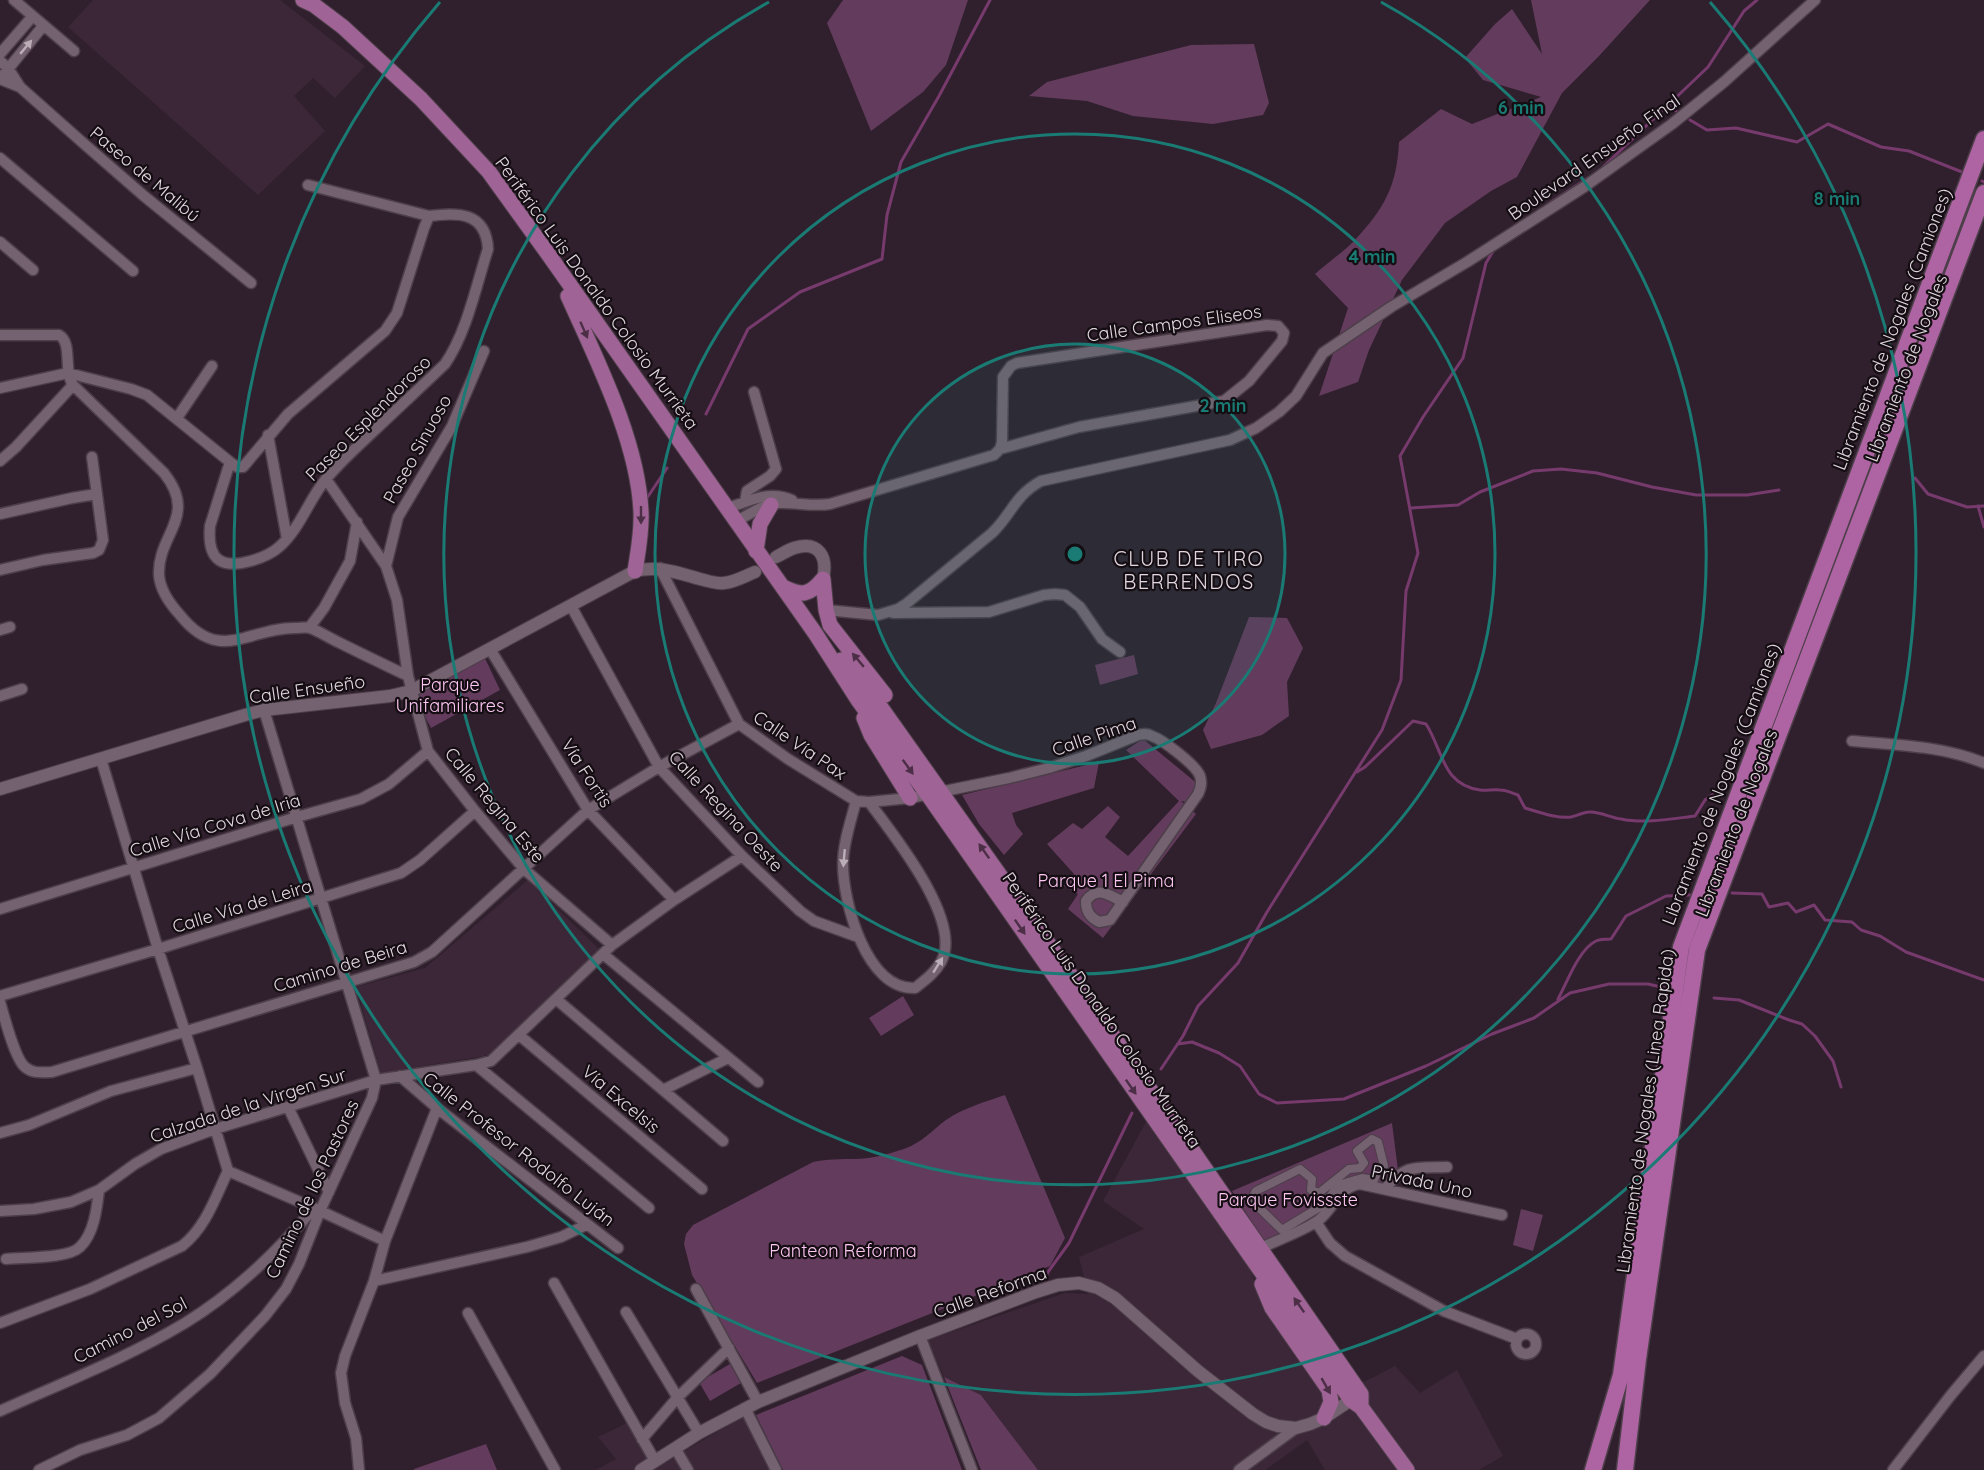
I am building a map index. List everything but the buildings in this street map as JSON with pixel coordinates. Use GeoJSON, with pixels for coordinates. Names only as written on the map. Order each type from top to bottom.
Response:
{"type":"FeatureCollection","features":[{"type":"Feature","properties":{"kind":"highway","name":"Libramiento de Nogales (Camiones)"},"geometry":{"type":"LineString","coordinates":[[1593,1470],[1621,1375],[1681,947],[1984,139]]}},
{"type":"Feature","properties":{"kind":"highway","name":"Libramiento de Nogales (Linea Rapida)"},"geometry":{"type":"LineString","coordinates":[[1602,1470],[1625,1382],[1687,949],[1984,160]]}},
{"type":"Feature","properties":{"kind":"highway","name":"Libramiento de Nogales"},"geometry":{"type":"LineString","coordinates":[[1625,1470],[1638,1359],[1697,950],[1984,193]]}},
{"type":"Feature","properties":{"kind":"highway","name":"Libramiento de Nogales"},"geometry":{"type":"LineString","coordinates":[[1635,1470],[1709,950],[1984,218]]}},
{"type":"Feature","properties":{"kind":"main road","name":"Periférico Luis Donaldo Colosio Murrieta"},"geometry":{"type":"LineString","coordinates":[[310,2],[343,27],[421,99],[489,172],[756,551],[935,793],[1254,1255],[1407,1470]]}},
{"type":"Feature","properties":{"kind":"main road"},"geometry":{"type":"LineString","coordinates":[[551,258],[601,369],[625,433],[640,497],[641,514],[635,571]]}},
{"type":"Feature","properties":{"kind":"main road"},"geometry":{"type":"LineString","coordinates":[[756,551],[760,524],[778,502]]}},
{"type":"Feature","properties":{"kind":"main road"},"geometry":{"type":"LineString","coordinates":[[783,587],[803,594],[813,589],[823,579]]}},
{"type":"Feature","properties":{"kind":"main road"},"geometry":{"type":"LineString","coordinates":[[823,579],[828,620],[834,631],[892,705],[896,714],[896,728]]}},
{"type":"Feature","properties":{"kind":"main road","name":"Periférico Luis Donaldo Colosio Murrieta"},"geometry":{"type":"LineString","coordinates":[[864,696],[896,728],[935,793]]}},
{"type":"Feature","properties":{"kind":"main road"},"geometry":{"type":"LineString","coordinates":[[864,696],[871,735],[910,798]]}},
{"type":"Feature","properties":{"kind":"main road"},"geometry":{"type":"LineString","coordinates":[[1254,1255],[1272,1308],[1329,1389],[1331,1402],[1324,1418]]}},
{"type":"Feature","properties":{"kind":"street"},"geometry":{"type":"LineString","coordinates":[[14,0],[74,51]]}},
{"type":"Feature","properties":{"kind":"street","name":"Boulevard Ensueño Final"},"geometry":{"type":"LineString","coordinates":[[889,613],[906,604],[992,533],[1022,494],[1041,481],[1230,440],[1256,428],[1279,412],[1296,396],[1323,353],[1391,307],[1467,262],[1584,187],[1663,132],[1724,82],[1815,0]]}},
{"type":"Feature","properties":{"kind":"street"},"geometry":{"type":"LineString","coordinates":[[0,54],[32,17]]}},
{"type":"Feature","properties":{"kind":"street"},"geometry":{"type":"LineString","coordinates":[[0,79],[4,65],[43,26]]}},
{"type":"Feature","properties":{"kind":"street","name":"Paseo de Malibú"},"geometry":{"type":"LineString","coordinates":[[4,65],[20,87],[144,196],[251,283]]}},
{"type":"Feature","properties":{"kind":"street","name":"Paseo de Malibú"},"geometry":{"type":"LineString","coordinates":[[0,79],[20,87]]}},
{"type":"Feature","properties":{"kind":"street"},"geometry":{"type":"LineString","coordinates":[[0,158],[133,271]]}},
{"type":"Feature","properties":{"kind":"street"},"geometry":{"type":"LineString","coordinates":[[0,388],[70,379],[131,389],[147,395],[237,467],[245,465],[268,435],[294,409],[385,332],[397,313],[429,216],[308,185]]}},
{"type":"Feature","properties":{"kind":"street","name":"Paseo Esplendoroso"},"geometry":{"type":"LineString","coordinates":[[230,462],[210,526],[211,546],[217,559],[232,563],[255,560],[270,554],[287,539],[326,478],[445,364],[460,336],[488,249],[487,239],[484,231],[472,218],[453,214],[429,216]]}},
{"type":"Feature","properties":{"kind":"street"},"geometry":{"type":"LineString","coordinates":[[0,242],[33,270]]}},
{"type":"Feature","properties":{"kind":"street","name":"Calle Campos Eliseos"},"geometry":{"type":"LineString","coordinates":[[778,502],[803,505],[830,504],[994,455],[1000,449],[1002,442],[1003,376],[1011,366],[1017,363],[1267,325],[1278,326],[1284,333],[1282,341],[1250,381],[1224,401],[1079,427],[1000,449]]}},
{"type":"Feature","properties":{"kind":"street"},"geometry":{"type":"LineString","coordinates":[[0,335],[63,337],[66,344],[70,379],[164,473],[176,491],[179,500],[178,508],[174,526],[162,555],[159,576],[165,595],[196,632],[217,641],[231,642],[276,630],[309,628],[408,676]]}},
{"type":"Feature","properties":{"kind":"street","name":"Paseo Sinuoso"},"geometry":{"type":"LineString","coordinates":[[386,566],[398,517],[452,426],[483,351]]}},
{"type":"Feature","properties":{"kind":"street"},"geometry":{"type":"LineString","coordinates":[[177,418],[212,366]]}},
{"type":"Feature","properties":{"kind":"street"},"geometry":{"type":"LineString","coordinates":[[0,461],[16,447],[70,379]]}},
{"type":"Feature","properties":{"kind":"street"},"geometry":{"type":"LineString","coordinates":[[745,502],[747,491],[770,476],[776,469],[754,392]]}},
{"type":"Feature","properties":{"kind":"street"},"geometry":{"type":"LineString","coordinates":[[268,435],[287,539]]}},
{"type":"Feature","properties":{"kind":"street"},"geometry":{"type":"LineString","coordinates":[[0,570],[99,550],[103,540],[92,457]]}},
{"type":"Feature","properties":{"kind":"street"},"geometry":{"type":"LineString","coordinates":[[326,478],[386,566],[397,600],[411,691]]}},
{"type":"Feature","properties":{"kind":"street"},"geometry":{"type":"LineString","coordinates":[[0,514],[72,498],[97,495]]}},
{"type":"Feature","properties":{"kind":"street"},"geometry":{"type":"LineString","coordinates":[[731,515],[745,502],[766,495],[778,502]]}},
{"type":"Feature","properties":{"kind":"street"},"geometry":{"type":"LineString","coordinates":[[731,515],[778,502]]}},
{"type":"Feature","properties":{"kind":"street"},"geometry":{"type":"LineString","coordinates":[[309,628],[329,601],[350,561],[357,522]]}},
{"type":"Feature","properties":{"kind":"street"},"geometry":{"type":"LineString","coordinates":[[776,557],[794,548],[808,546],[814,548],[824,556],[823,579]]}},
{"type":"Feature","properties":{"kind":"street"},"geometry":{"type":"LineString","coordinates":[[635,571],[660,568],[710,582],[723,583],[755,572]]}},
{"type":"Feature","properties":{"kind":"street","name":"Calle Vía Pax"},"geometry":{"type":"LineString","coordinates":[[660,568],[739,724],[788,759],[856,801],[910,798],[935,793]]}},
{"type":"Feature","properties":{"kind":"street","name":"Calle Ensueño"},"geometry":{"type":"LineString","coordinates":[[0,789],[264,710],[390,696],[411,691],[635,571]]}},
{"type":"Feature","properties":{"kind":"street"},"geometry":{"type":"LineString","coordinates":[[826,610],[878,615],[989,612],[1044,595],[1065,595],[1080,607],[1102,639],[1120,652]]}},
{"type":"Feature","properties":{"kind":"street","name":"Calle Regina Oeste"},"geometry":{"type":"LineString","coordinates":[[571,606],[659,767],[742,856],[806,917],[858,937]]}},
{"type":"Feature","properties":{"kind":"street","name":"Vía Fortis"},"geometry":{"type":"LineString","coordinates":[[490,649],[588,810],[674,900]]}},
{"type":"Feature","properties":{"kind":"street"},"geometry":{"type":"LineString","coordinates":[[0,696],[22,689]]}},
{"type":"Feature","properties":{"kind":"street","name":"Calle Regina Este"},"geometry":{"type":"LineString","coordinates":[[411,691],[428,751],[475,811],[524,869],[612,945]]}},
{"type":"Feature","properties":{"kind":"street"},"geometry":{"type":"LineString","coordinates":[[264,710],[376,1080]]}},
{"type":"Feature","properties":{"kind":"street","name":"Camino de Beira"},"geometry":{"type":"LineString","coordinates":[[0,1002],[20,1061],[23,1066],[39,1073],[414,962],[432,952],[588,810],[659,767],[739,724]]}},
{"type":"Feature","properties":{"kind":"street","name":"Calle Pima"},"geometry":{"type":"LineString","coordinates":[[935,793],[1049,768],[1138,735],[1155,736],[1193,766],[1198,772],[1201,786],[1198,794],[1123,902]]}},
{"type":"Feature","properties":{"kind":"street"},"geometry":{"type":"LineString","coordinates":[[1852,741],[1940,750],[1984,763]]}},
{"type":"Feature","properties":{"kind":"street","name":"Calle Vía Cova de Iria"},"geometry":{"type":"LineString","coordinates":[[0,909],[361,799],[376,792],[428,751]]}},
{"type":"Feature","properties":{"kind":"street"},"geometry":{"type":"LineString","coordinates":[[0,1323],[90,1289],[182,1245],[195,1236],[202,1225],[228,1172],[158,949],[102,759]]}},
{"type":"Feature","properties":{"kind":"street"},"geometry":{"type":"LineString","coordinates":[[856,801],[843,861],[849,909],[858,937],[870,960],[883,975],[908,988],[915,988],[931,975],[942,961],[945,944],[944,930],[932,895],[921,875],[869,802]]}},
{"type":"Feature","properties":{"kind":"street","name":"Calle Vía de Leira"},"geometry":{"type":"LineString","coordinates":[[0,996],[401,873],[420,860],[475,811]]}},
{"type":"Feature","properties":{"kind":"street","name":"Calzada de la Virgen Sur"},"geometry":{"type":"LineString","coordinates":[[0,1210],[34,1209],[71,1202],[99,1190],[146,1156],[215,1130],[376,1080],[476,1065],[496,1058],[612,945],[674,900],[742,856]]}},
{"type":"Feature","properties":{"kind":"street"},"geometry":{"type":"LineString","coordinates":[[603,954],[758,1082]]}},
{"type":"Feature","properties":{"kind":"street"},"geometry":{"type":"LineString","coordinates":[[556,999],[723,1141]]}},
{"type":"Feature","properties":{"kind":"street","name":"Vía Excelsis"},"geometry":{"type":"LineString","coordinates":[[519,1035],[702,1189]]}},
{"type":"Feature","properties":{"kind":"street"},"geometry":{"type":"LineString","coordinates":[[663,1090],[728,1058]]}},
{"type":"Feature","properties":{"kind":"street"},"geometry":{"type":"LineString","coordinates":[[476,1065],[649,1208]]}},
{"type":"Feature","properties":{"kind":"street"},"geometry":{"type":"LineString","coordinates":[[0,1133],[29,1125],[111,1091],[197,1068]]}},
{"type":"Feature","properties":{"kind":"street","name":"Calle Profesor Rodolfo Luján"},"geometry":{"type":"LineString","coordinates":[[400,1076],[437,1108],[618,1248]]}},
{"type":"Feature","properties":{"kind":"street","name":"Camino de los Pastores"},"geometry":{"type":"LineString","coordinates":[[39,1470],[80,1450],[127,1435],[146,1426],[178,1403],[210,1374],[278,1300],[298,1264],[317,1210],[329,1192],[372,1098],[376,1080]]}},
{"type":"Feature","properties":{"kind":"street"},"geometry":{"type":"LineString","coordinates":[[288,1107],[329,1192]]}},
{"type":"Feature","properties":{"kind":"street"},"geometry":{"type":"LineString","coordinates":[[359,1470],[356,1438],[345,1403],[341,1373],[345,1356],[374,1281],[385,1241],[437,1108]]}},
{"type":"Feature","properties":{"kind":"street"},"geometry":{"type":"LineString","coordinates":[[1384,1166],[1378,1170],[1374,1180],[1362,1178],[1338,1185],[1325,1203],[1282,1230],[1251,1200],[1256,1191],[1299,1169],[1312,1179],[1311,1190],[1319,1193],[1349,1169],[1360,1168],[1364,1163],[1357,1151],[1372,1139],[1378,1142],[1384,1166],[1388,1186]]}},
{"type":"Feature","properties":{"kind":"street"},"geometry":{"type":"LineString","coordinates":[[1388,1186],[1399,1173],[1411,1169],[1446,1167]]}},
{"type":"Feature","properties":{"kind":"street"},"geometry":{"type":"LineString","coordinates":[[228,1172],[385,1241]]}},
{"type":"Feature","properties":{"kind":"street","name":"Privada Uno"},"geometry":{"type":"LineString","coordinates":[[1254,1255],[1316,1222],[1350,1187],[1360,1184],[1388,1186],[1503,1215]]}},
{"type":"Feature","properties":{"kind":"street"},"geometry":{"type":"LineString","coordinates":[[6,1258],[65,1254],[80,1247],[95,1216],[99,1190]]}},
{"type":"Feature","properties":{"kind":"street","name":"Camino del Sol"},"geometry":{"type":"LineString","coordinates":[[0,1411],[135,1349],[194,1317],[239,1284],[317,1210]]}},
{"type":"Feature","properties":{"kind":"street"},"geometry":{"type":"LineString","coordinates":[[1316,1222],[1330,1243],[1345,1256],[1449,1313],[1517,1339]]}},
{"type":"Feature","properties":{"kind":"street"},"geometry":{"type":"LineString","coordinates":[[374,1281],[527,1247],[586,1225]]}},
{"type":"Feature","properties":{"kind":"street"},"geometry":{"type":"LineString","coordinates":[[554,1283],[655,1461]]}},
{"type":"Feature","properties":{"kind":"street","name":"Calle Reforma"},"geometry":{"type":"LineString","coordinates":[[641,1470],[699,1433],[758,1402],[1036,1292],[1080,1283],[1098,1288],[1115,1298],[1198,1371],[1253,1414],[1272,1424],[1296,1428]]}},
{"type":"Feature","properties":{"kind":"street"},"geometry":{"type":"LineString","coordinates":[[696,1289],[758,1402]]}},
{"type":"Feature","properties":{"kind":"street"},"geometry":{"type":"LineString","coordinates":[[626,1312],[699,1433]]}},
{"type":"Feature","properties":{"kind":"street"},"geometry":{"type":"LineString","coordinates":[[468,1313],[555,1470]]}},
{"type":"Feature","properties":{"kind":"street"},"geometry":{"type":"LineString","coordinates":[[920,1336],[972,1470]]}},
{"type":"Feature","properties":{"kind":"street"},"geometry":{"type":"LineString","coordinates":[[642,1439],[678,1397],[729,1348]]}},
{"type":"Feature","properties":{"kind":"street"},"geometry":{"type":"LineString","coordinates":[[1893,1470],[1984,1356]]}},
{"type":"Feature","properties":{"kind":"street"},"geometry":{"type":"LineString","coordinates":[[1239,1470],[1296,1428],[1324,1418],[1358,1400]]}},
{"type":"Feature","properties":{"kind":"street"},"geometry":{"type":"LineString","coordinates":[[745,1408],[776,1470]]}},
{"type":"Feature","properties":{"kind":"street"},"geometry":{"type":"LineString","coordinates":[[675,1448],[688,1470]]}},
{"type":"Feature","properties":{"kind":"shaded area"},"geometry":{"type":"Polygon","coordinates":[[[93,0],[280,0],[365,66],[335,98],[313,78],[294,96],[325,131],[258,195],[68,27],[93,0]]]}},
{"type":"Feature","properties":{"kind":"shaded area"},"geometry":{"type":"Polygon","coordinates":[[[528,880],[599,949],[489,1055],[381,1073],[356,987],[425,968],[528,880]]]}},
{"type":"Feature","properties":{"kind":"shaded area"},"geometry":{"type":"Polygon","coordinates":[[[1147,1120],[1247,1260],[1267,1314],[1325,1396],[1368,1380],[1395,1366],[1420,1393],[1457,1370],[1503,1456],[1479,1470],[1325,1470],[1307,1440],[1265,1470],[1038,1470],[981,1395],[944,1377],[928,1340],[1065,1293],[1088,1294],[1079,1257],[1144,1229],[1103,1201],[1147,1120]]]}},
{"type":"Feature","properties":{"kind":"shaded area"},"geometry":{"type":"Polygon","coordinates":[[[743,1417],[769,1470],[596,1470],[616,1459],[598,1437],[627,1423],[659,1466],[743,1417]]]}},
{"type":"Feature","properties":{"kind":"green space"},"geometry":{"type":"Polygon","coordinates":[[[843,0],[968,0],[946,65],[923,92],[871,131],[827,23],[843,0]]]}},
{"type":"Feature","properties":{"kind":"green space"},"geometry":{"type":"Polygon","coordinates":[[[1531,0],[1650,0],[1562,93],[1517,177],[1491,191],[1445,223],[1402,280],[1369,350],[1358,382],[1319,396],[1348,308],[1315,274],[1354,241],[1381,207],[1392,184],[1399,142],[1441,109],[1472,124],[1541,97],[1483,80],[1465,58],[1495,24],[1512,9],[1542,54],[1531,0]]]}},
{"type":"Feature","properties":{"kind":"green space"},"geometry":{"type":"Polygon","coordinates":[[[1254,44],[1269,103],[1263,115],[1213,124],[1133,116],[1087,101],[1029,96],[1047,82],[1191,45],[1254,44]]]}},
{"type":"Feature","properties":{"kind":"green space"},"geometry":{"type":"Polygon","coordinates":[[[1249,617],[1287,618],[1303,648],[1287,682],[1289,716],[1262,735],[1211,749],[1203,730],[1216,703],[1249,617]]]}},
{"type":"Feature","properties":{"kind":"green space","name":"Parque Unifamiliares"},"geometry":{"type":"Polygon","coordinates":[[[483,654],[500,690],[431,728],[412,691],[483,654]]]}},
{"type":"Feature","properties":{"kind":"green space"},"geometry":{"type":"Polygon","coordinates":[[[1134,655],[1138,674],[1100,685],[1095,665],[1134,655]]]}},
{"type":"Feature","properties":{"kind":"green space","name":"Parque 1 El Pima"},"geometry":{"type":"Polygon","coordinates":[[[1143,739],[1199,785],[1186,802],[1181,801],[1196,814],[1103,938],[1068,909],[1078,894],[1064,886],[1074,874],[1047,844],[1073,823],[1082,829],[1108,806],[1120,817],[1105,837],[1128,856],[1179,801],[1126,750],[1143,739]]]}},
{"type":"Feature","properties":{"kind":"green space"},"geometry":{"type":"Polygon","coordinates":[[[1099,762],[1094,788],[1012,813],[1016,825],[1023,834],[1004,855],[979,824],[962,795],[1099,762]]]}},
{"type":"Feature","properties":{"kind":"green space"},"geometry":{"type":"Polygon","coordinates":[[[903,996],[914,1015],[881,1036],[869,1018],[903,996]]]}},
{"type":"Feature","properties":{"kind":"green space","name":"Panteon Reforma"},"geometry":{"type":"Polygon","coordinates":[[[1005,1095],[1065,1238],[1050,1266],[757,1383],[692,1275],[684,1244],[686,1234],[693,1225],[813,1162],[867,1158],[904,1149],[922,1140],[946,1120],[960,1112],[1005,1095]]]}},
{"type":"Feature","properties":{"kind":"green space","name":"Parque Fovissste"},"geometry":{"type":"Polygon","coordinates":[[[1392,1123],[1398,1170],[1384,1186],[1343,1188],[1306,1223],[1264,1241],[1232,1191],[1392,1123]]]}},
{"type":"Feature","properties":{"kind":"green space"},"geometry":{"type":"Polygon","coordinates":[[[1521,1209],[1543,1215],[1533,1251],[1513,1245],[1521,1209]]]}},
{"type":"Feature","properties":{"kind":"green space"},"geometry":{"type":"Polygon","coordinates":[[[902,1356],[922,1365],[962,1470],[783,1470],[756,1415],[902,1356]]]}},
{"type":"Feature","properties":{"kind":"green space"},"geometry":{"type":"Polygon","coordinates":[[[730,1364],[741,1383],[710,1401],[699,1382],[730,1364]]]}},
{"type":"Feature","properties":{"kind":"green space"},"geometry":{"type":"Polygon","coordinates":[[[944,1377],[981,1395],[1038,1470],[981,1470],[944,1377]]]}},
{"type":"Feature","properties":{"kind":"green space"},"geometry":{"type":"Polygon","coordinates":[[[486,1444],[497,1470],[414,1470],[414,1469],[486,1444]]]}},
{"type":"Feature","properties":{"kind":"waterway"},"geometry":{"type":"LineString","coordinates":[[706,414],[748,329],[800,292],[882,259],[887,215],[901,162],[990,0]]}},
{"type":"Feature","properties":{"kind":"waterway"},"geometry":{"type":"LineString","coordinates":[[1603,167],[1708,67],[1744,11],[1757,0]]}},
{"type":"Feature","properties":{"kind":"waterway"},"geometry":{"type":"LineString","coordinates":[[1667,106],[1676,111]]}},
{"type":"Feature","properties":{"kind":"waterway"},"geometry":{"type":"LineString","coordinates":[[1690,120],[1707,130],[1736,128],[1797,142],[1828,124],[1881,147],[1909,151],[1962,172]]}},
{"type":"Feature","properties":{"kind":"waterway"},"geometry":{"type":"LineString","coordinates":[[1548,204],[1588,178]]}},
{"type":"Feature","properties":{"kind":"waterway"},"geometry":{"type":"LineString","coordinates":[[1161,1069],[1183,1036],[1198,1006],[1238,963],[1267,912],[1382,730],[1401,680],[1406,591],[1418,553],[1400,456],[1463,358],[1486,263],[1495,248]]}},
{"type":"Feature","properties":{"kind":"waterway"},"geometry":{"type":"LineString","coordinates":[[647,498],[667,468]]}},
{"type":"Feature","properties":{"kind":"waterway"},"geometry":{"type":"LineString","coordinates":[[1411,508],[1458,505],[1480,492],[1533,471],[1561,469],[1597,473],[1696,495],[1747,495],[1779,490]]}},
{"type":"Feature","properties":{"kind":"waterway"},"geometry":{"type":"LineString","coordinates":[[1915,478],[1928,494],[1967,507],[1984,506]]}},
{"type":"Feature","properties":{"kind":"waterway"},"geometry":{"type":"LineString","coordinates":[[1978,506],[1984,527]]}},
{"type":"Feature","properties":{"kind":"waterway"},"geometry":{"type":"LineString","coordinates":[[1357,772],[1413,721],[1426,724],[1445,765],[1458,781],[1467,787],[1480,790],[1502,790],[1518,795],[1525,808],[1548,815],[1566,817],[1593,812],[1639,821],[1695,816],[1705,800],[1718,791]]}},
{"type":"Feature","properties":{"kind":"waterway"},"geometry":{"type":"LineString","coordinates":[[1732,893],[1762,894],[1769,907],[1788,903],[1796,912],[1814,905],[1825,920],[1852,922],[1861,930],[1880,936],[1906,952],[1984,980]]}},
{"type":"Feature","properties":{"kind":"waterway"},"geometry":{"type":"LineString","coordinates":[[1558,999],[1584,952],[1596,941],[1611,939],[1626,916],[1666,896],[1690,895]]}},
{"type":"Feature","properties":{"kind":"waterway"},"geometry":{"type":"LineString","coordinates":[[1178,1044],[1192,1042],[1219,1053],[1240,1066],[1259,1094],[1277,1103],[1344,1099],[1426,1066],[1492,1034],[1534,1018],[1570,993],[1609,984],[1648,984],[1665,988]]}},
{"type":"Feature","properties":{"kind":"waterway"},"geometry":{"type":"LineString","coordinates":[[1714,998],[1739,1000],[1802,1024],[1815,1036],[1833,1061],[1841,1087]]}},
{"type":"Feature","properties":{"kind":"waterway"},"geometry":{"type":"LineString","coordinates":[[1041,1287],[1048,1272],[1069,1243],[1132,1113]]}},
{"type":"Feature","properties":{"kind":"district","name":"CLUB DE TIRO BERRENDOS"},"geometry":{"type":"Point","coordinates":[1189,570]}}]}
